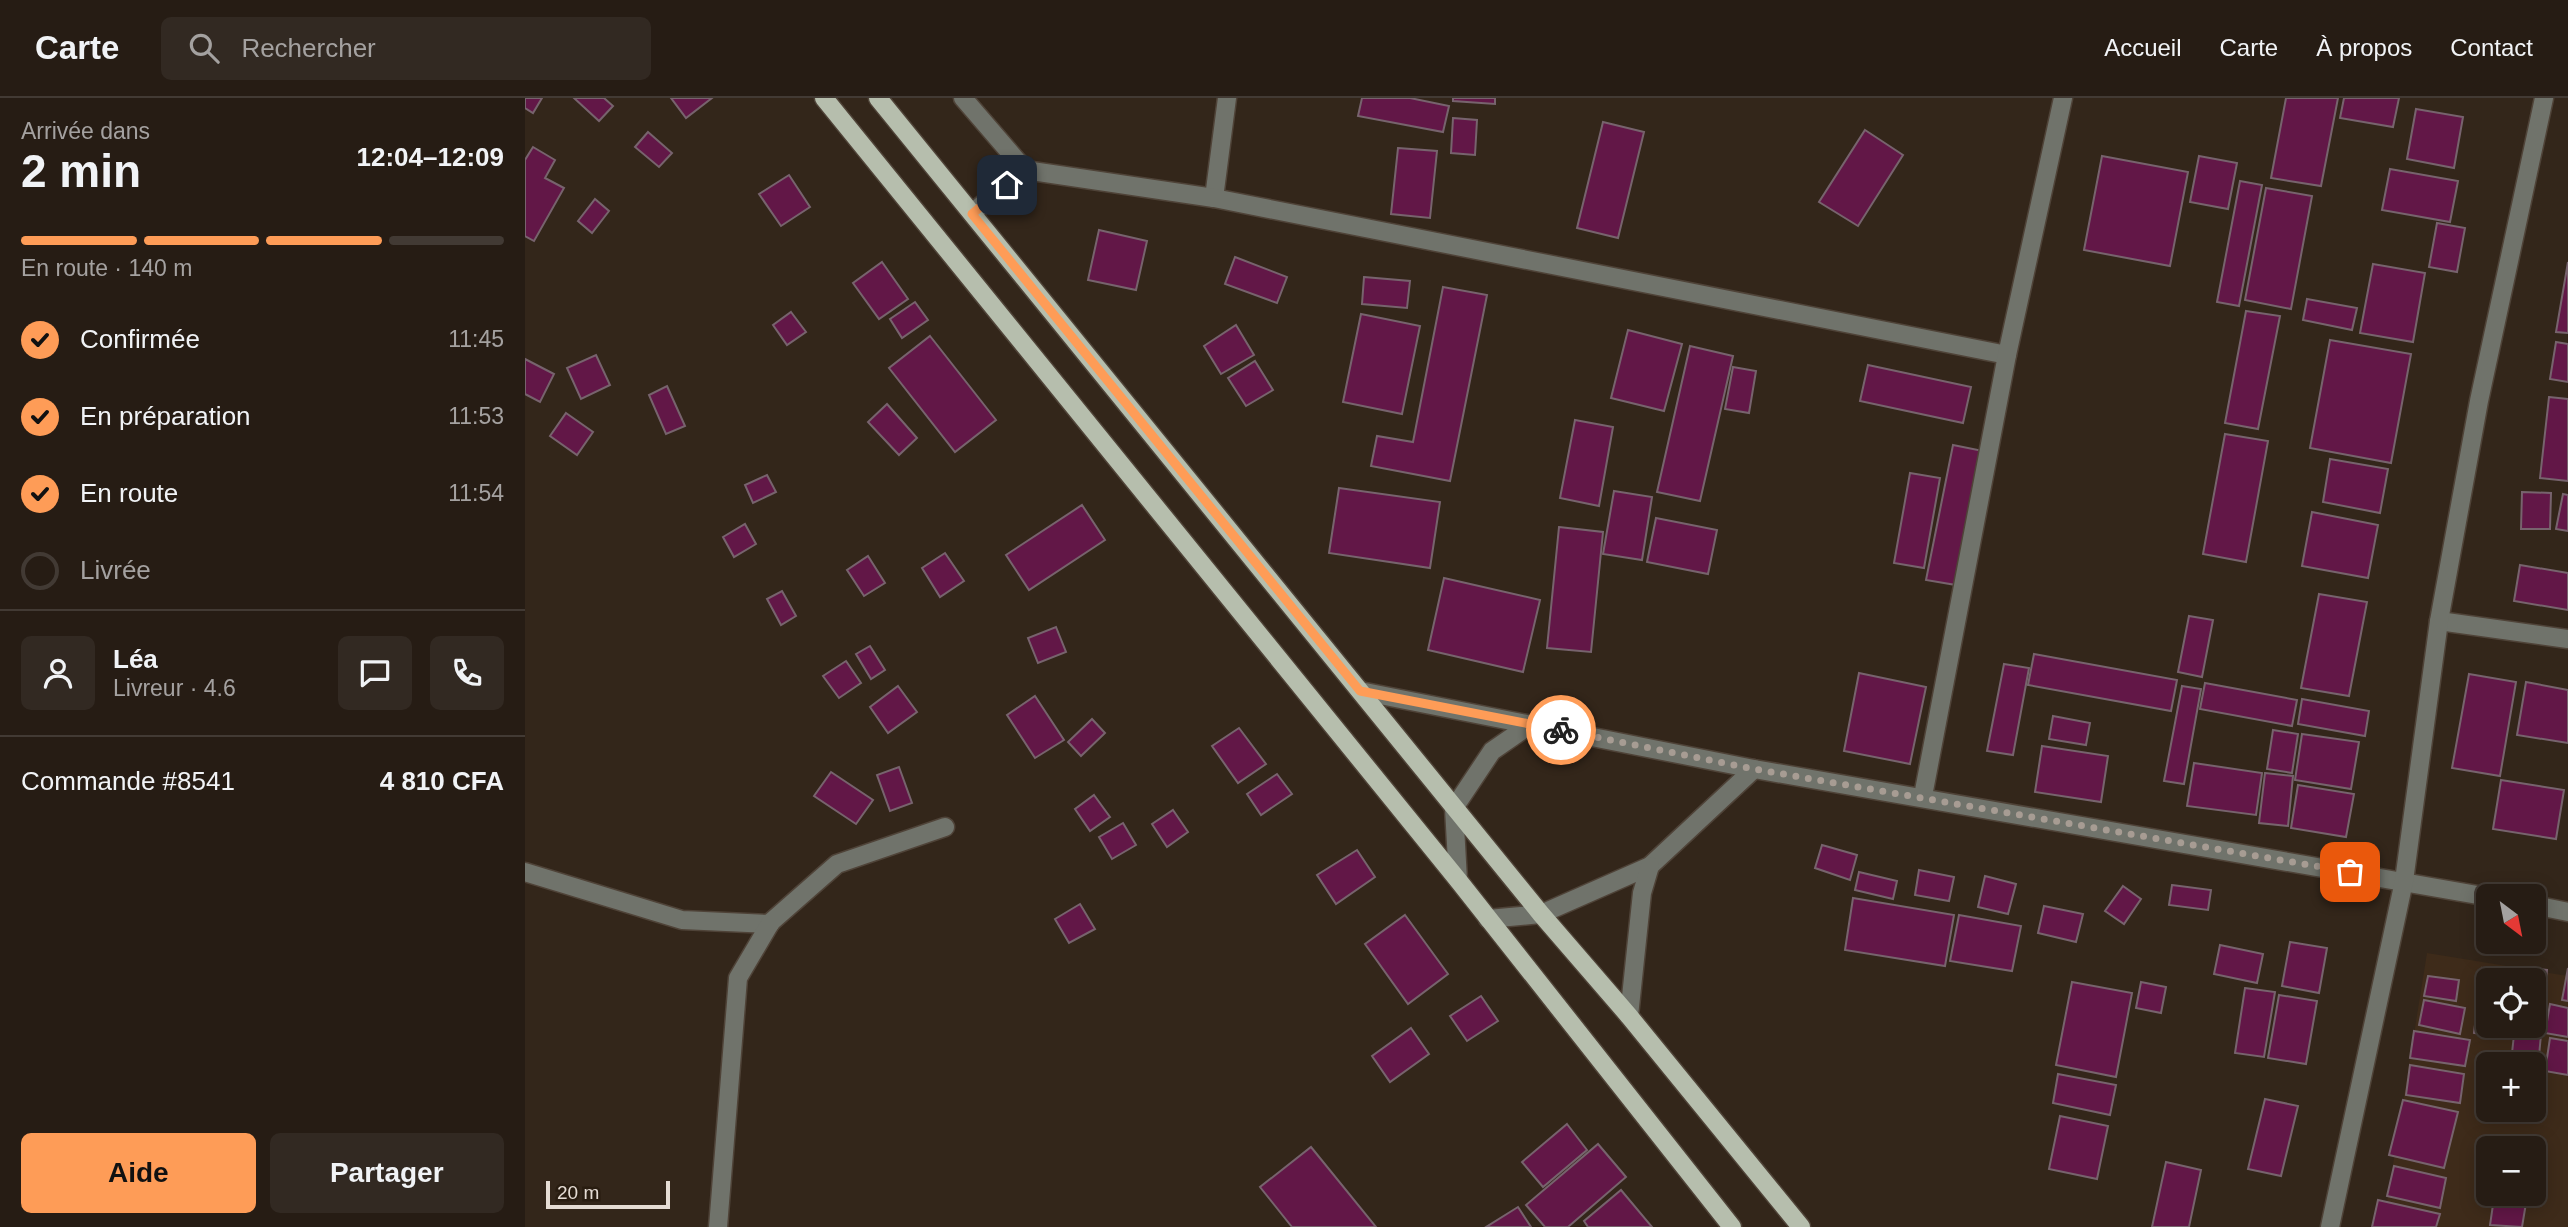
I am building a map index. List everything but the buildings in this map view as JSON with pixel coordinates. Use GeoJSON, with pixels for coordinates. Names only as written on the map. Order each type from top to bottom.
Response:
{"type":"FeatureCollection","features":[{"type":"Feature","properties":{"kind":"main road"},"geometry":{"type":"LineString","coordinates":[[824,98],[1458,880],[1732,1227]]}},
{"type":"Feature","properties":{"kind":"main road"},"geometry":{"type":"LineString","coordinates":[[878,98],[1541,914],[1629,1016],[1801,1227]]}},
{"type":"Feature","properties":{"kind":"street"},"geometry":{"type":"LineString","coordinates":[[963,98],[1025,170],[1214,198],[2007,355]]}},
{"type":"Feature","properties":{"kind":"street"},"geometry":{"type":"LineString","coordinates":[[1214,198],[1227,98]]}},
{"type":"Feature","properties":{"kind":"street"},"geometry":{"type":"LineString","coordinates":[[1923,796],[2007,355],[2063,98]]}},
{"type":"Feature","properties":{"kind":"street"},"geometry":{"type":"LineString","coordinates":[[2330,1227],[2404,881],[2439,621],[2479,401],[2544,98]]}},
{"type":"Feature","properties":{"kind":"street"},"geometry":{"type":"LineString","coordinates":[[972,214],[1025,170]]}},
{"type":"Feature","properties":{"kind":"street"},"geometry":{"type":"LineString","coordinates":[[2439,621],[2568,639]]}},
{"type":"Feature","properties":{"kind":"street"},"geometry":{"type":"LineString","coordinates":[[1360,691],[1754,769],[1923,796],[2476,895]]}},
{"type":"Feature","properties":{"kind":"street"},"geometry":{"type":"LineString","coordinates":[[1458,880],[1454,807],[1492,751],[1531,724]]}},
{"type":"Feature","properties":{"kind":"street"},"geometry":{"type":"LineString","coordinates":[[1488,919],[1541,914],[1650,866],[1754,769]]}},
{"type":"Feature","properties":{"kind":"street"},"geometry":{"type":"LineString","coordinates":[[718,1227],[738,978],[770,924],[838,864],[945,827]]}},
{"type":"Feature","properties":{"kind":"street"},"geometry":{"type":"LineString","coordinates":[[1629,1016],[1643,893],[1650,866]]}},
{"type":"Feature","properties":{"kind":"street"},"geometry":{"type":"LineString","coordinates":[[525,872],[682,920],[770,924]]}},
{"type":"Feature","properties":{"kind":"street"},"geometry":{"type":"LineString","coordinates":[[2546,907],[2568,912]]}},
{"type":"Feature","properties":{"kind":"shaded area"},"geometry":{"type":"Polygon","coordinates":[[[2427,953],[2519,968],[2476,968],[2476,1038],[2546,1038],[2546,972],[2568,976],[2568,1227],[2383,1227],[2427,953]]]}},
{"type":"Feature","properties":{"kind":"way so far"},"geometry":{"type":"LineString","coordinates":[[1561,730],[1754,769],[1923,796],[2350,872]]}},
{"type":"Feature","properties":{"kind":"route"},"geometry":{"type":"LineString","coordinates":[[1007,185],[972,214],[1360,691],[1561,730]]}}]}
